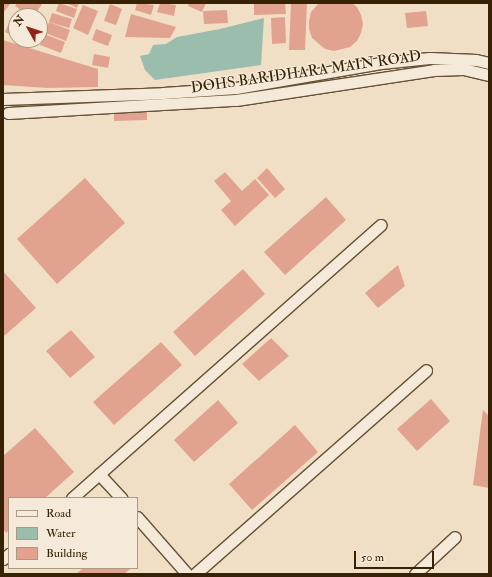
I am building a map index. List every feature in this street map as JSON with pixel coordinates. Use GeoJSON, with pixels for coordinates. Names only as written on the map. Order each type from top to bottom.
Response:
{"type":"FeatureCollection","features":[{"type":"Feature","properties":{"kind":"street","name":"DOHS BARIDHARA MAIN ROAD"},"geometry":{"type":"LineString","coordinates":[[5,100],[163,93],[236,88],[381,63],[430,58],[476,60],[489,63]]}},
{"type":"Feature","properties":{"kind":"street","name":"DOHS BARIDHARA MAIN ROAD"},"geometry":{"type":"LineString","coordinates":[[5,114],[236,100],[434,70],[463,69],[489,75]]}},
{"type":"Feature","properties":{"kind":"street"},"geometry":{"type":"LineString","coordinates":[[5,100],[5,114]]}},
{"type":"Feature","properties":{"kind":"street"},"geometry":{"type":"LineString","coordinates":[[73,497],[381,225]]}},
{"type":"Feature","properties":{"kind":"street"},"geometry":{"type":"LineString","coordinates":[[195,574],[426,370]]}},
{"type":"Feature","properties":{"kind":"street"},"geometry":{"type":"LineString","coordinates":[[99,474],[120,497]]}},
{"type":"Feature","properties":{"kind":"street"},"geometry":{"type":"LineString","coordinates":[[138,518],[187,574]]}},
{"type":"Feature","properties":{"kind":"street"},"geometry":{"type":"LineString","coordinates":[[415,574],[455,536]]}},
{"type":"Feature","properties":{"kind":"water"},"geometry":{"type":"Polygon","coordinates":[[[264,18],[261,65],[155,80],[145,70],[140,56],[149,54],[153,45],[166,44],[177,37],[220,29],[264,18]]]}},
{"type":"Feature","properties":{"kind":"building"},"geometry":{"type":"Polygon","coordinates":[[[3,3],[11,3],[3,13],[3,3]]]}},
{"type":"Feature","properties":{"kind":"building"},"geometry":{"type":"Polygon","coordinates":[[[17,3],[42,3],[39,8],[18,8],[15,6],[17,3]]]}},
{"type":"Feature","properties":{"kind":"building"},"geometry":{"type":"Polygon","coordinates":[[[59,3],[77,9],[74,18],[56,11],[59,3]]]}},
{"type":"Feature","properties":{"kind":"building"},"geometry":{"type":"Polygon","coordinates":[[[66,3],[79,3],[77,8],[66,3]]]}},
{"type":"Feature","properties":{"kind":"building"},"geometry":{"type":"Polygon","coordinates":[[[137,3],[154,5],[151,15],[135,10],[137,3]]]}},
{"type":"Feature","properties":{"kind":"building"},"geometry":{"type":"Polygon","coordinates":[[[160,3],[176,5],[174,16],[157,12],[160,3]]]}},
{"type":"Feature","properties":{"kind":"building"},"geometry":{"type":"Polygon","coordinates":[[[189,3],[206,3],[202,12],[188,6],[189,3]]]}},
{"type":"Feature","properties":{"kind":"building"},"geometry":{"type":"Polygon","coordinates":[[[254,3],[285,3],[286,14],[254,15],[254,3]]]}},
{"type":"Feature","properties":{"kind":"building"},"geometry":{"type":"Polygon","coordinates":[[[291,3],[307,3],[305,50],[289,50],[291,3]]]}},
{"type":"Feature","properties":{"kind":"building"},"geometry":{"type":"Polygon","coordinates":[[[319,3],[352,3],[357,7],[363,24],[357,41],[350,47],[334,51],[325,49],[312,38],[309,29],[309,21],[311,12],[319,3]]]}},
{"type":"Feature","properties":{"kind":"building"},"geometry":{"type":"Polygon","coordinates":[[[110,4],[122,9],[116,25],[104,21],[110,4]]]}},
{"type":"Feature","properties":{"kind":"building"},"geometry":{"type":"Polygon","coordinates":[[[83,5],[98,11],[88,35],[73,28],[83,5]]]}},
{"type":"Feature","properties":{"kind":"building"},"geometry":{"type":"Polygon","coordinates":[[[227,10],[228,23],[204,24],[203,11],[227,10]]]}},
{"type":"Feature","properties":{"kind":"building"},"geometry":{"type":"Polygon","coordinates":[[[426,11],[428,26],[407,28],[405,13],[426,11]]]}},
{"type":"Feature","properties":{"kind":"building"},"geometry":{"type":"Polygon","coordinates":[[[52,13],[72,19],[69,28],[49,22],[52,13]]]}},
{"type":"Feature","properties":{"kind":"building"},"geometry":{"type":"Polygon","coordinates":[[[131,14],[176,27],[170,38],[125,37],[131,14]]]}},
{"type":"Feature","properties":{"kind":"building"},"geometry":{"type":"Polygon","coordinates":[[[285,17],[286,43],[272,44],[271,18],[285,17]]]}},
{"type":"Feature","properties":{"kind":"building"},"geometry":{"type":"Polygon","coordinates":[[[49,22],[70,30],[66,41],[48,34],[49,22]]]}},
{"type":"Feature","properties":{"kind":"building"},"geometry":{"type":"Polygon","coordinates":[[[8,25],[8,33],[5,32],[8,25]]]}},
{"type":"Feature","properties":{"kind":"building"},"geometry":{"type":"Polygon","coordinates":[[[96,29],[112,35],[108,46],[92,40],[96,29]]]}},
{"type":"Feature","properties":{"kind":"building"},"geometry":{"type":"Polygon","coordinates":[[[48,36],[65,42],[61,53],[48,48],[48,36]]]}},
{"type":"Feature","properties":{"kind":"building"},"geometry":{"type":"Polygon","coordinates":[[[3,40],[8,42],[8,48],[29,48],[98,69],[98,87],[47,88],[3,85],[3,40]]]}},
{"type":"Feature","properties":{"kind":"building"},"geometry":{"type":"Polygon","coordinates":[[[94,54],[110,57],[108,68],[92,65],[94,54]]]}},
{"type":"Feature","properties":{"kind":"building"},"geometry":{"type":"Polygon","coordinates":[[[147,107],[147,120],[114,121],[114,108],[147,107]]]}},
{"type":"Feature","properties":{"kind":"building"},"geometry":{"type":"Polygon","coordinates":[[[267,168],[285,189],[275,198],[257,178],[267,168]]]}},
{"type":"Feature","properties":{"kind":"building"},"geometry":{"type":"Polygon","coordinates":[[[225,172],[242,191],[255,179],[269,195],[235,226],[221,210],[231,201],[214,181],[225,172]]]}},
{"type":"Feature","properties":{"kind":"building"},"geometry":{"type":"Polygon","coordinates":[[[85,178],[125,223],[57,284],[17,239],[85,178]]]}},
{"type":"Feature","properties":{"kind":"building"},"geometry":{"type":"Polygon","coordinates":[[[326,197],[346,220],[285,275],[264,252],[326,197]]]}},
{"type":"Feature","properties":{"kind":"building"},"geometry":{"type":"Polygon","coordinates":[[[398,265],[405,286],[378,308],[365,293],[398,265]]]}},
{"type":"Feature","properties":{"kind":"building"},"geometry":{"type":"Polygon","coordinates":[[[243,269],[265,294],[195,356],[173,332],[243,269]]]}},
{"type":"Feature","properties":{"kind":"building"},"geometry":{"type":"Polygon","coordinates":[[[3,271],[36,308],[3,337],[3,271]]]}},
{"type":"Feature","properties":{"kind":"building"},"geometry":{"type":"Polygon","coordinates":[[[71,330],[95,357],[70,378],[46,351],[71,330]]]}},
{"type":"Feature","properties":{"kind":"building"},"geometry":{"type":"Polygon","coordinates":[[[271,338],[289,356],[259,381],[242,364],[271,338]]]}},
{"type":"Feature","properties":{"kind":"building"},"geometry":{"type":"Polygon","coordinates":[[[161,342],[182,365],[114,425],[93,402],[161,342]]]}},
{"type":"Feature","properties":{"kind":"building"},"geometry":{"type":"Polygon","coordinates":[[[431,399],[450,421],[417,451],[397,429],[431,399]]]}},
{"type":"Feature","properties":{"kind":"building"},"geometry":{"type":"Polygon","coordinates":[[[218,400],[238,423],[194,462],[174,440],[218,400]]]}},
{"type":"Feature","properties":{"kind":"building"},"geometry":{"type":"Polygon","coordinates":[[[483,410],[489,416],[489,488],[473,485],[483,410]]]}},
{"type":"Feature","properties":{"kind":"building"},"geometry":{"type":"Polygon","coordinates":[[[295,425],[318,452],[252,510],[229,484],[295,425]]]}},
{"type":"Feature","properties":{"kind":"building"},"geometry":{"type":"Polygon","coordinates":[[[35,428],[74,472],[46,497],[8,497],[8,531],[6,533],[3,529],[3,456],[35,428]]]}},
{"type":"Feature","properties":{"kind":"building"},"geometry":{"type":"Polygon","coordinates":[[[82,569],[130,569],[124,574],[76,574],[82,569]]]}}]}
